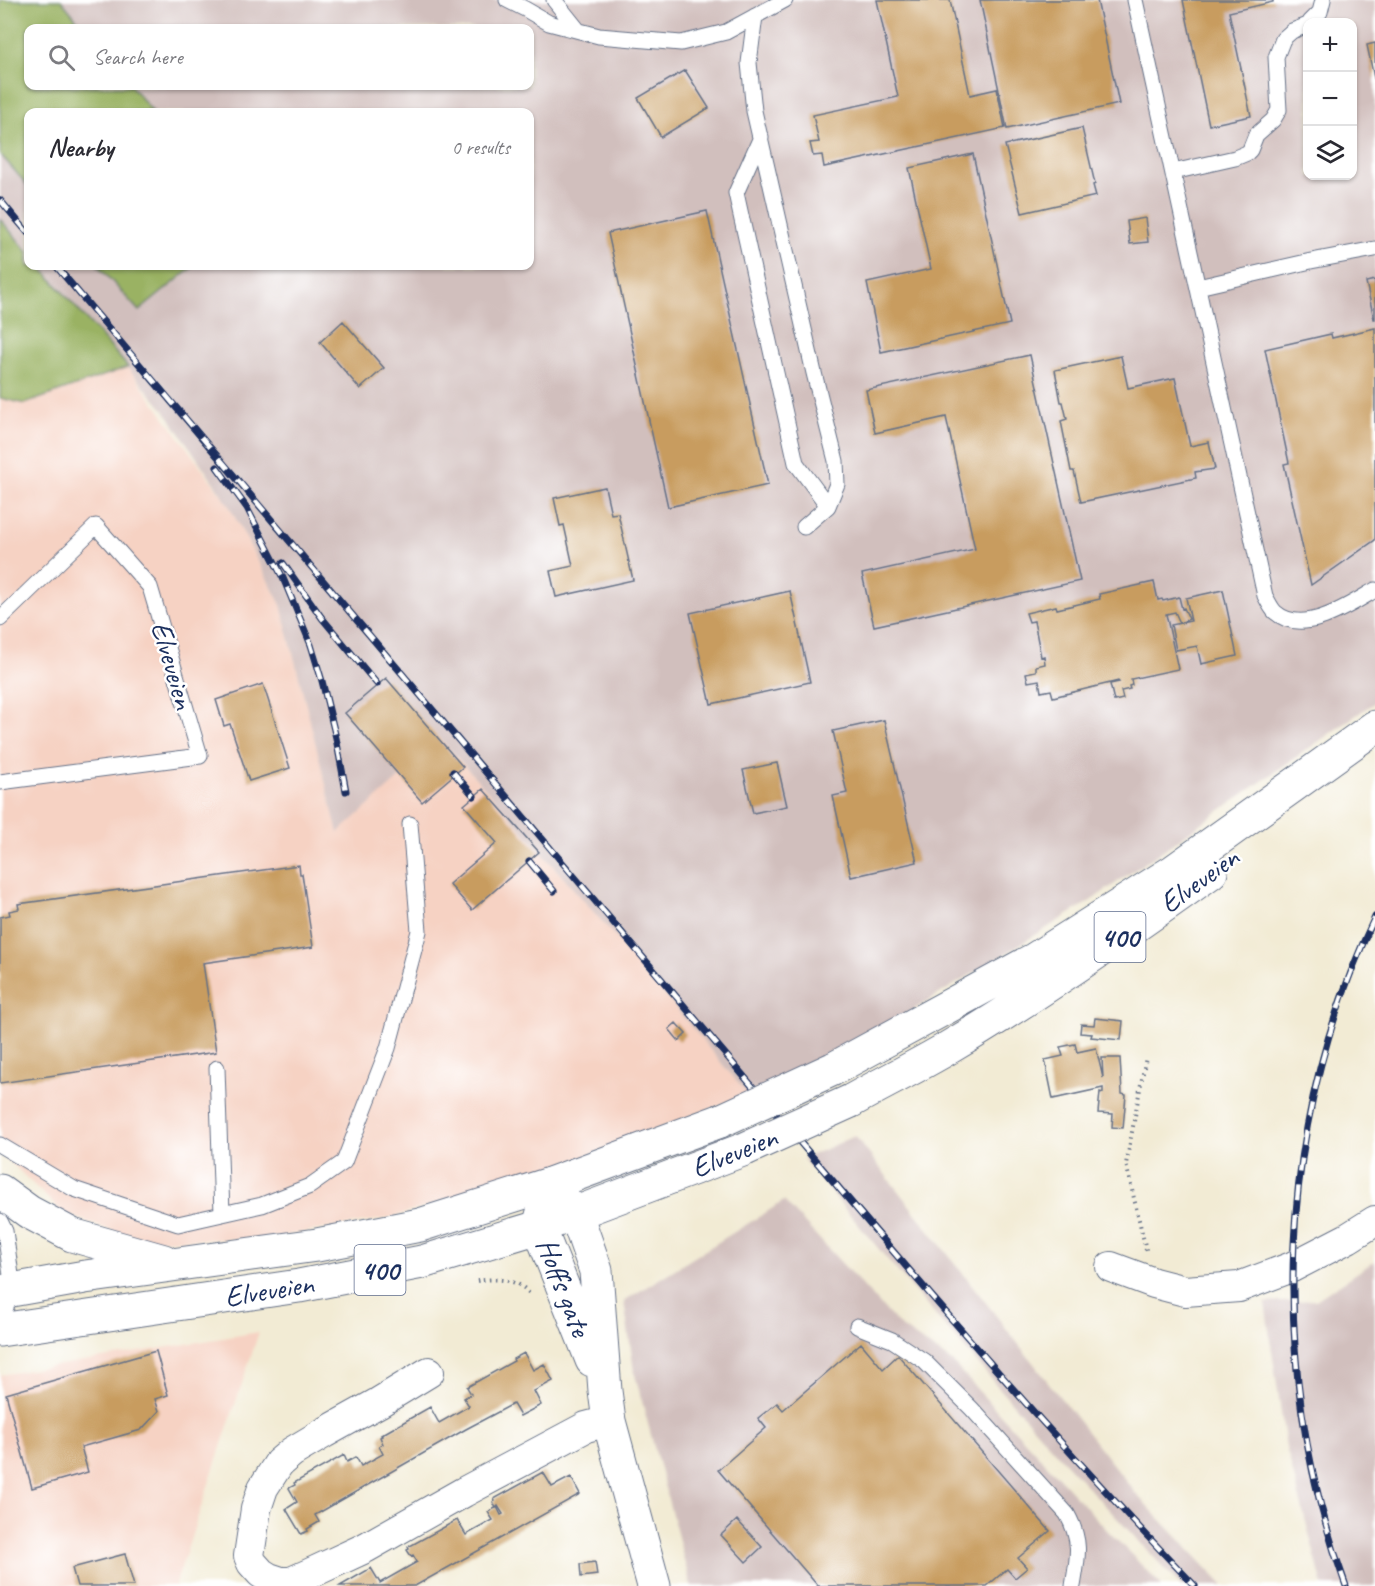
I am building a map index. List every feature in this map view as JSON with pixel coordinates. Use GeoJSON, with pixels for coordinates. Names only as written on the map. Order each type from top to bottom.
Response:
{"type":"FeatureCollection","features":[{"type":"Feature","properties":{"kind":"main road","name":"Elveveien"},"geometry":{"type":"LineString","coordinates":[[6,1291],[85,1277],[317,1245],[420,1225],[550,1184],[720,1121],[833,1069],[1045,953],[1174,871],[1375,727]]}},
{"type":"Feature","properties":{"kind":"main road","name":"Elveveien"},"geometry":{"type":"LineString","coordinates":[[0,1330],[310,1284],[422,1262],[539,1227],[745,1149],[851,1101],[947,1048],[1046,987],[1152,914],[1375,752]]}},
{"type":"Feature","properties":{"kind":"main road","name":"Hoffs gate"},"geometry":{"type":"LineString","coordinates":[[550,1184],[576,1214],[596,1271],[607,1406]]}},
{"type":"Feature","properties":{"kind":"main road","name":"Hoffs gate"},"geometry":{"type":"LineString","coordinates":[[550,1184],[539,1227],[607,1406],[654,1586]]}},
{"type":"Feature","properties":{"kind":"main road","name":"400"},"geometry":{"type":"LineString","coordinates":[[0,1191],[29,1212],[72,1235],[177,1264]]}},
{"type":"Feature","properties":{"kind":"street"},"geometry":{"type":"LineString","coordinates":[[1111,1267],[1154,1283],[1185,1291],[1239,1287],[1292,1267],[1375,1221]]}},
{"type":"Feature","properties":{"kind":"street"},"geometry":{"type":"LineString","coordinates":[[429,1372],[378,1404],[292,1452],[279,1463],[263,1488],[256,1509],[249,1556],[266,1582],[291,1582],[365,1548],[586,1427],[607,1406]]}},
{"type":"Feature","properties":{"kind":"lane"},"geometry":{"type":"LineString","coordinates":[[507,0],[549,23],[578,31],[599,36],[681,43],[726,32],[785,0]]}},
{"type":"Feature","properties":{"kind":"lane"},"geometry":{"type":"LineString","coordinates":[[554,0],[578,31]]}},
{"type":"Feature","properties":{"kind":"lane"},"geometry":{"type":"LineString","coordinates":[[1135,0],[1265,596],[1273,610],[1283,617],[1300,622],[1330,616],[1375,590]]}},
{"type":"Feature","properties":{"kind":"lane"},"geometry":{"type":"LineString","coordinates":[[1314,18],[1320,12],[1323,0]]}},
{"type":"Feature","properties":{"kind":"lane"},"geometry":{"type":"LineString","coordinates":[[755,16],[750,63],[754,111],[836,461],[837,484],[828,506],[804,527]]}},
{"type":"Feature","properties":{"kind":"lane"},"geometry":{"type":"LineString","coordinates":[[1173,172],[1235,158],[1251,150],[1256,135],[1273,120],[1280,110],[1276,57],[1283,39],[1303,27]]}},
{"type":"Feature","properties":{"kind":"lane"},"geometry":{"type":"LineString","coordinates":[[760,137],[736,193],[796,463],[828,506]]}},
{"type":"Feature","properties":{"kind":"lane"},"geometry":{"type":"LineString","coordinates":[[1198,287],[1375,249]]}},
{"type":"Feature","properties":{"kind":"lane","name":"Elveveien"},"geometry":{"type":"LineString","coordinates":[[0,619],[96,526],[150,587],[200,756],[0,782]]}},
{"type":"Feature","properties":{"kind":"lane"},"geometry":{"type":"LineString","coordinates":[[0,1145],[74,1189],[178,1224],[262,1204],[310,1186],[344,1162],[388,1048],[419,931],[410,824]]}},
{"type":"Feature","properties":{"kind":"lane"},"geometry":{"type":"LineString","coordinates":[[218,1068],[222,1214]]}},
{"type":"Feature","properties":{"kind":"lane"},"geometry":{"type":"LineString","coordinates":[[0,1221],[5,1231],[6,1291],[0,1322]]}},
{"type":"Feature","properties":{"kind":"lane"},"geometry":{"type":"LineString","coordinates":[[857,1326],[892,1340],[924,1361],[972,1409],[1068,1514],[1077,1541],[1073,1586]]}},
{"type":"Feature","properties":{"kind":"path"},"geometry":{"type":"LineString","coordinates":[[1146,1057],[1126,1164],[1154,1283]]}},
{"type":"Feature","properties":{"kind":"path"},"geometry":{"type":"LineString","coordinates":[[470,1281],[493,1278],[514,1282],[533,1297]]}},
{"type":"Feature","properties":{"kind":"shaded area"},"geometry":{"type":"Polygon","coordinates":[[[61,0],[1375,0],[1375,702],[1089,902],[905,1015],[748,1095],[634,958],[484,787],[384,678],[345,712],[402,776],[338,833],[281,605],[228,504],[165,411],[43,270],[102,270],[139,311],[189,270],[534,270],[534,108],[150,108],[134,90],[534,90],[534,24],[81,24],[61,0]]]}},
{"type":"Feature","properties":{"kind":"shaded area"},"geometry":{"type":"Polygon","coordinates":[[[0,154],[24,181],[24,247],[0,219],[0,154]]]}},
{"type":"Feature","properties":{"kind":"shaded area"},"geometry":{"type":"Polygon","coordinates":[[[128,367],[228,504],[281,605],[338,832],[345,712],[384,678],[484,787],[634,958],[748,1095],[566,1164],[390,1218],[264,1239],[137,1240],[63,1213],[3,1155],[0,1148],[0,398],[25,404],[128,367]]]}},
{"type":"Feature","properties":{"kind":"shaded area"},"geometry":{"type":"Polygon","coordinates":[[[855,1136],[1136,1494],[1224,1586],[1181,1586],[1066,1464],[915,1292],[803,1159],[855,1136]]]}},
{"type":"Feature","properties":{"kind":"shaded area"},"geometry":{"type":"Polygon","coordinates":[[[784,1201],[900,1326],[952,1362],[1162,1586],[691,1586],[634,1371],[624,1301],[784,1201]]]}},
{"type":"Feature","properties":{"kind":"shaded area"},"geometry":{"type":"Polygon","coordinates":[[[1375,1261],[1375,1586],[1323,1586],[1286,1447],[1265,1303],[1316,1300],[1375,1261]]]}},
{"type":"Feature","properties":{"kind":"shaded area"},"geometry":{"type":"Polygon","coordinates":[[[259,1332],[175,1586],[0,1586],[0,1375],[259,1332]]]}},
{"type":"Feature","properties":{"kind":"green space"},"geometry":{"type":"Polygon","coordinates":[[[0,0],[61,0],[81,24],[24,24],[24,90],[134,90],[150,108],[24,108],[24,181],[0,154],[0,0]]]}},
{"type":"Feature","properties":{"kind":"green space"},"geometry":{"type":"Polygon","coordinates":[[[0,219],[24,247],[24,270],[43,270],[128,367],[25,404],[0,398],[0,219]]]}},
{"type":"Feature","properties":{"kind":"green space"},"geometry":{"type":"Polygon","coordinates":[[[102,270],[189,270],[139,311],[102,270]]]}},
{"type":"Feature","properties":{"kind":"building"},"geometry":{"type":"Polygon","coordinates":[[[877,0],[950,0],[970,95],[997,89],[1005,128],[824,167],[822,155],[813,156],[810,143],[819,142],[813,115],[898,97],[877,0]]]}},
{"type":"Feature","properties":{"kind":"building"},"geometry":{"type":"Polygon","coordinates":[[[980,0],[1097,0],[1119,104],[1007,129],[980,0]]]}},
{"type":"Feature","properties":{"kind":"building"},"geometry":{"type":"Polygon","coordinates":[[[1183,0],[1273,0],[1273,2],[1229,12],[1251,116],[1209,125],[1183,0]]]}},
{"type":"Feature","properties":{"kind":"building"},"geometry":{"type":"Polygon","coordinates":[[[1375,43],[1375,77],[1374,78],[1367,45],[1375,43]]]}},
{"type":"Feature","properties":{"kind":"building"},"geometry":{"type":"Polygon","coordinates":[[[685,70],[709,108],[661,137],[638,98],[685,70]]]}},
{"type":"Feature","properties":{"kind":"building"},"geometry":{"type":"Polygon","coordinates":[[[1082,128],[1096,196],[1022,213],[1005,145],[1082,128]]]}},
{"type":"Feature","properties":{"kind":"building"},"geometry":{"type":"Polygon","coordinates":[[[973,154],[1010,324],[881,352],[867,283],[931,269],[909,168],[973,154]]]}},
{"type":"Feature","properties":{"kind":"building"},"geometry":{"type":"Polygon","coordinates":[[[707,211],[768,485],[668,507],[608,233],[707,211]]]}},
{"type":"Feature","properties":{"kind":"building"},"geometry":{"type":"Polygon","coordinates":[[[1145,218],[1148,242],[1130,244],[1127,221],[1145,218]]]}},
{"type":"Feature","properties":{"kind":"building"},"geometry":{"type":"Polygon","coordinates":[[[1375,280],[1375,319],[1374,319],[1366,282],[1375,280]]]}},
{"type":"Feature","properties":{"kind":"building"},"geometry":{"type":"Polygon","coordinates":[[[343,321],[384,368],[360,389],[320,342],[343,321]]]}},
{"type":"Feature","properties":{"kind":"building"},"geometry":{"type":"Polygon","coordinates":[[[1375,328],[1375,540],[1311,585],[1284,464],[1289,463],[1265,349],[1331,334],[1332,338],[1375,328]]]}},
{"type":"Feature","properties":{"kind":"building"},"geometry":{"type":"Polygon","coordinates":[[[1030,355],[1080,581],[874,626],[862,574],[975,549],[946,417],[875,433],[866,390],[1030,355]]]}},
{"type":"Feature","properties":{"kind":"building"},"geometry":{"type":"Polygon","coordinates":[[[1121,356],[1128,388],[1175,378],[1190,446],[1209,442],[1215,469],[1195,472],[1196,478],[1081,502],[1074,471],[1071,471],[1061,421],[1067,419],[1055,370],[1121,356]]]}},
{"type":"Feature","properties":{"kind":"building"},"geometry":{"type":"Polygon","coordinates":[[[605,487],[611,514],[618,513],[633,580],[556,597],[550,571],[573,566],[564,525],[560,526],[554,498],[605,487]]]}},
{"type":"Feature","properties":{"kind":"building"},"geometry":{"type":"Polygon","coordinates":[[[1154,582],[1158,600],[1179,597],[1182,609],[1184,608],[1189,619],[1180,623],[1175,612],[1166,614],[1178,669],[1131,679],[1130,689],[1121,691],[1123,699],[1114,701],[1110,684],[1118,681],[1053,697],[1051,690],[1041,692],[1039,680],[1028,682],[1026,673],[1036,671],[1036,666],[1045,664],[1044,656],[1041,657],[1034,621],[1029,622],[1026,613],[1056,606],[1057,609],[1100,599],[1099,594],[1154,582]]]}},
{"type":"Feature","properties":{"kind":"building"},"geometry":{"type":"Polygon","coordinates":[[[1223,590],[1237,656],[1201,664],[1197,646],[1176,650],[1171,625],[1191,621],[1186,598],[1223,590]]]}},
{"type":"Feature","properties":{"kind":"building"},"geometry":{"type":"Polygon","coordinates":[[[790,591],[810,682],[711,704],[690,613],[790,591]]]}},
{"type":"Feature","properties":{"kind":"building"},"geometry":{"type":"Polygon","coordinates":[[[386,678],[463,767],[422,802],[345,713],[386,678]]]}},
{"type":"Feature","properties":{"kind":"building"},"geometry":{"type":"Polygon","coordinates":[[[263,684],[290,768],[249,781],[230,724],[224,726],[216,700],[263,684]]]}},
{"type":"Feature","properties":{"kind":"building"},"geometry":{"type":"Polygon","coordinates":[[[884,720],[917,862],[851,877],[833,796],[847,793],[833,731],[884,720]]]}},
{"type":"Feature","properties":{"kind":"building"},"geometry":{"type":"Polygon","coordinates":[[[777,763],[787,806],[753,813],[743,770],[777,763]]]}},
{"type":"Feature","properties":{"kind":"building"},"geometry":{"type":"Polygon","coordinates":[[[483,789],[539,852],[472,910],[449,884],[497,843],[464,805],[483,789]]]}},
{"type":"Feature","properties":{"kind":"building"},"geometry":{"type":"Polygon","coordinates":[[[299,865],[313,947],[203,963],[216,1052],[0,1083],[0,917],[10,915],[9,911],[19,909],[18,904],[299,865]]]}},
{"type":"Feature","properties":{"kind":"building"},"geometry":{"type":"Polygon","coordinates":[[[1095,1018],[1123,1021],[1121,1040],[1091,1037],[1092,1034],[1080,1033],[1081,1024],[1094,1025],[1095,1018]]]}},
{"type":"Feature","properties":{"kind":"building"},"geometry":{"type":"Polygon","coordinates":[[[676,1023],[686,1034],[679,1041],[669,1029],[676,1023]]]}},
{"type":"Feature","properties":{"kind":"building"},"geometry":{"type":"Polygon","coordinates":[[[1075,1044],[1077,1052],[1096,1048],[1103,1078],[1102,1058],[1120,1058],[1122,1094],[1126,1095],[1123,1128],[1112,1127],[1113,1114],[1098,1113],[1100,1092],[1103,1093],[1103,1088],[1053,1099],[1045,1060],[1063,1056],[1060,1047],[1075,1044]]]}},
{"type":"Feature","properties":{"kind":"building"},"geometry":{"type":"Polygon","coordinates":[[[861,1343],[883,1369],[898,1355],[1050,1531],[1018,1558],[1027,1568],[1015,1578],[1007,1569],[987,1586],[818,1586],[718,1470],[766,1428],[758,1418],[777,1403],[783,1410],[861,1343]]]}},
{"type":"Feature","properties":{"kind":"building"},"geometry":{"type":"Polygon","coordinates":[[[156,1351],[168,1395],[155,1399],[159,1411],[141,1430],[81,1447],[88,1472],[32,1488],[6,1394],[156,1351]]]}},
{"type":"Feature","properties":{"kind":"building"},"geometry":{"type":"Polygon","coordinates":[[[524,1353],[533,1370],[544,1364],[553,1381],[534,1391],[541,1405],[520,1416],[513,1404],[466,1429],[315,1515],[319,1522],[301,1534],[286,1509],[297,1502],[289,1488],[295,1485],[294,1483],[344,1455],[347,1462],[356,1457],[361,1466],[383,1454],[379,1446],[383,1444],[381,1435],[430,1407],[439,1423],[469,1406],[464,1398],[471,1394],[467,1387],[524,1353]]]}},
{"type":"Feature","properties":{"kind":"building"},"geometry":{"type":"Polygon","coordinates":[[[543,1472],[552,1487],[571,1477],[580,1494],[415,1586],[340,1586],[371,1568],[380,1583],[417,1562],[407,1550],[408,1547],[457,1520],[466,1535],[493,1520],[488,1512],[496,1508],[494,1499],[543,1472]]]}},
{"type":"Feature","properties":{"kind":"building"},"geometry":{"type":"Polygon","coordinates":[[[737,1520],[762,1547],[746,1562],[721,1535],[737,1520]]]}},
{"type":"Feature","properties":{"kind":"building"},"geometry":{"type":"Polygon","coordinates":[[[125,1554],[134,1586],[77,1586],[72,1568],[125,1554]]]}},
{"type":"Feature","properties":{"kind":"building"},"geometry":{"type":"Polygon","coordinates":[[[595,1562],[597,1575],[581,1577],[580,1564],[595,1562]]]}},
{"type":"Feature","properties":{"kind":"railway"},"geometry":{"type":"LineString","coordinates":[[0,200],[24,228]]}},
{"type":"Feature","properties":{"kind":"railway"},"geometry":{"type":"LineString","coordinates":[[59,270],[887,1244],[1070,1452],[1195,1586]]}},
{"type":"Feature","properties":{"kind":"railway"},"geometry":{"type":"LineString","coordinates":[[217,467],[247,508],[283,578],[311,645],[336,738],[346,791]]}},
{"type":"Feature","properties":{"kind":"railway"},"geometry":{"type":"LineString","coordinates":[[283,563],[322,618],[377,684]]}},
{"type":"Feature","properties":{"kind":"railway"},"geometry":{"type":"LineString","coordinates":[[453,772],[474,796]]}},
{"type":"Feature","properties":{"kind":"railway"},"geometry":{"type":"LineString","coordinates":[[529,861],[554,891]]}},
{"type":"Feature","properties":{"kind":"railway"},"geometry":{"type":"LineString","coordinates":[[1346,1586],[1321,1504],[1303,1420],[1294,1334],[1294,1248],[1301,1163],[1318,1079],[1342,996],[1375,917]]}}]}
